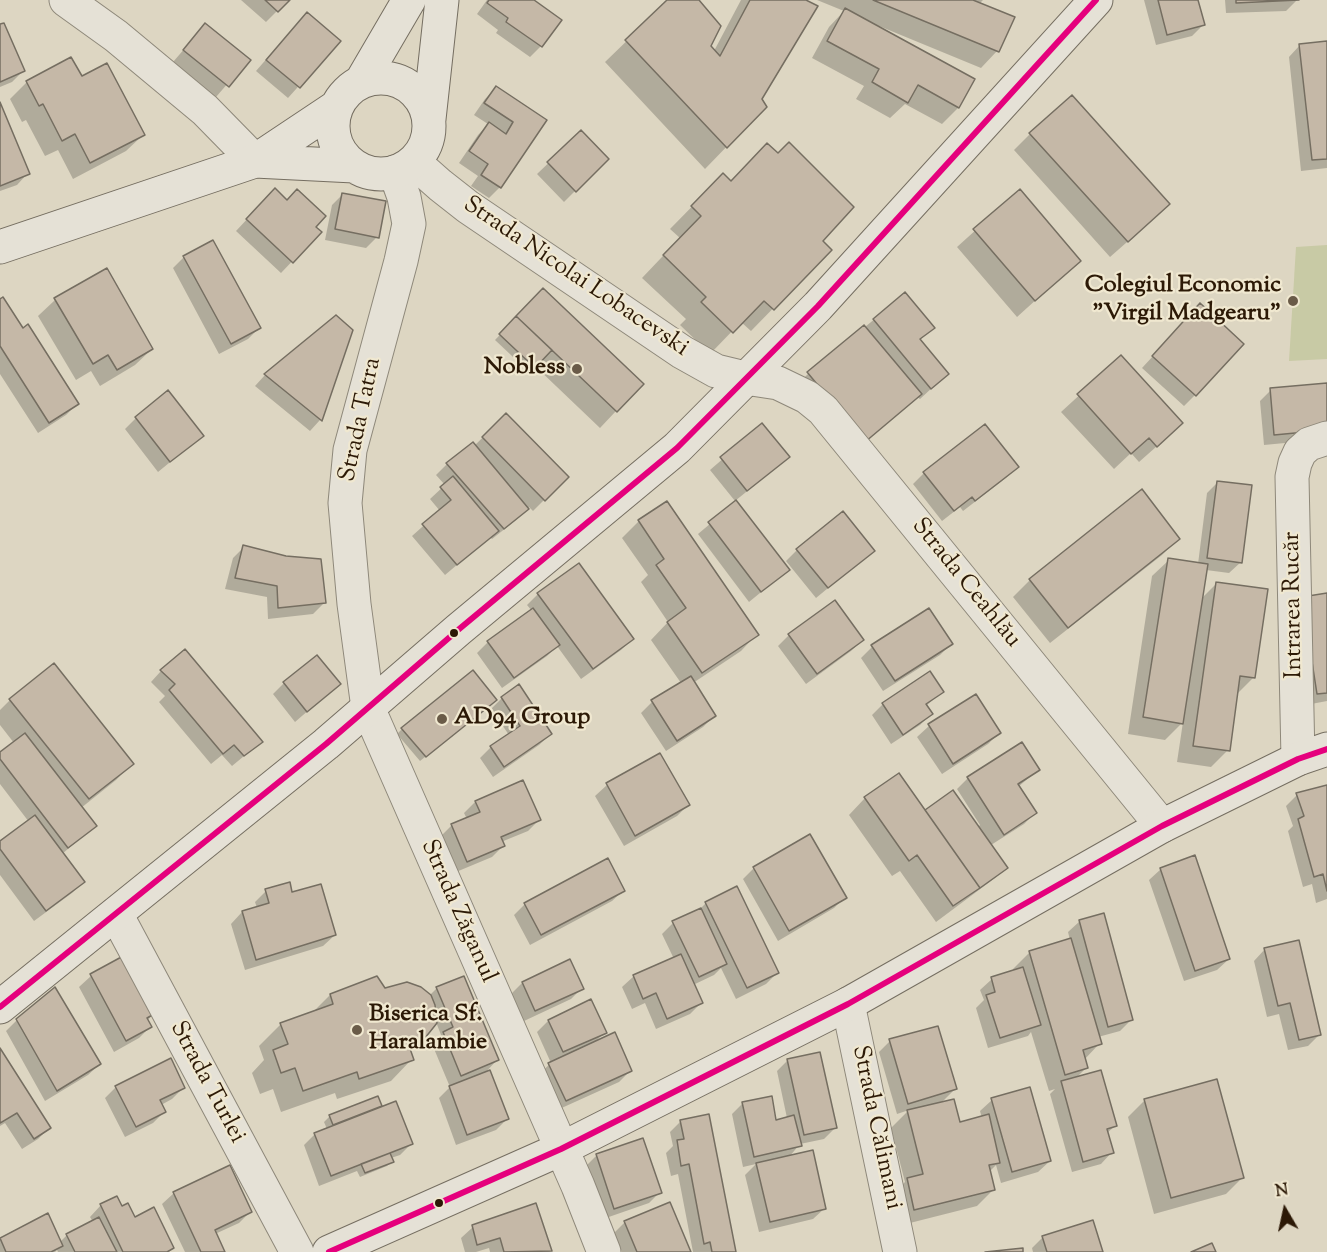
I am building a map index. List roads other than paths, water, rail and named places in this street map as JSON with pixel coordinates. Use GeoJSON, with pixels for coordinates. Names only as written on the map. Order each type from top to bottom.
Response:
{"type":"FeatureCollection","features":[{"type":"Feature","properties":{"kind":"street"},"geometry":{"type":"LineString","coordinates":[[66,0],[116,36],[205,110],[255,160],[354,166]]}},
{"type":"Feature","properties":{"kind":"street"},"geometry":{"type":"LineString","coordinates":[[361,82],[409,0]]}},
{"type":"Feature","properties":{"kind":"street"},"geometry":{"type":"LineString","coordinates":[[336,107],[333,124],[334,140],[342,155],[354,166],[367,172],[381,174],[405,167],[421,153],[428,136],[442,0]]}},
{"type":"Feature","properties":{"kind":"street"},"geometry":{"type":"LineString","coordinates":[[0,1006],[326,744],[677,448],[818,306],[1096,0]]}},
{"type":"Feature","properties":{"kind":"street"},"geometry":{"type":"LineString","coordinates":[[0,247],[255,160],[336,107],[346,92],[361,82],[382,78],[404,83],[416,92],[425,105],[429,119]]}},
{"type":"Feature","properties":{"kind":"street","name":"Strada Nicolai Lobacevski"},"geometry":{"type":"LineString","coordinates":[[405,167],[440,185],[468,207],[682,352],[716,371],[745,378]]}},
{"type":"Feature","properties":{"kind":"street","name":"Strada Tatra"},"geometry":{"type":"LineString","coordinates":[[368,708],[354,604],[345,503],[350,450],[409,224],[404,197],[405,167]]}},
{"type":"Feature","properties":{"kind":"street","name":"Strada Ceahlău"},"geometry":{"type":"LineString","coordinates":[[745,378],[778,383],[807,397],[823,410],[1162,826]]}},
{"type":"Feature","properties":{"kind":"street","name":"Intrarea Rucăr"},"geometry":{"type":"LineString","coordinates":[[1312,754],[1292,477],[1295,463],[1314,445]]}},
{"type":"Feature","properties":{"kind":"street","name":"Strada Zăganul"},"geometry":{"type":"LineString","coordinates":[[368,708],[604,1252]]}},
{"type":"Feature","properties":{"kind":"street"},"geometry":{"type":"LineString","coordinates":[[329,1252],[561,1149],[848,1004],[1162,826],[1312,754]]}},
{"type":"Feature","properties":{"kind":"street","name":"Strada Turlei"},"geometry":{"type":"LineString","coordinates":[[116,914],[297,1252]]}},
{"type":"Feature","properties":{"kind":"street","name":"Strada Călimani"},"geometry":{"type":"LineString","coordinates":[[848,1004],[900,1252]]}},
{"type":"Feature","properties":{"kind":"place","name":"Colegiul Economic \"Virgil Madgearu\""},"geometry":{"type":"Point","coordinates":[1293,301]}},
{"type":"Feature","properties":{"kind":"place","name":"Nobless"},"geometry":{"type":"Point","coordinates":[577,369]}},
{"type":"Feature","properties":{"kind":"place","name":"AD94 Group"},"geometry":{"type":"Point","coordinates":[442,719]}},
{"type":"Feature","properties":{"kind":"place","name":"Biserica Sf. Haralambie"},"geometry":{"type":"Point","coordinates":[357,1030]}}]}
